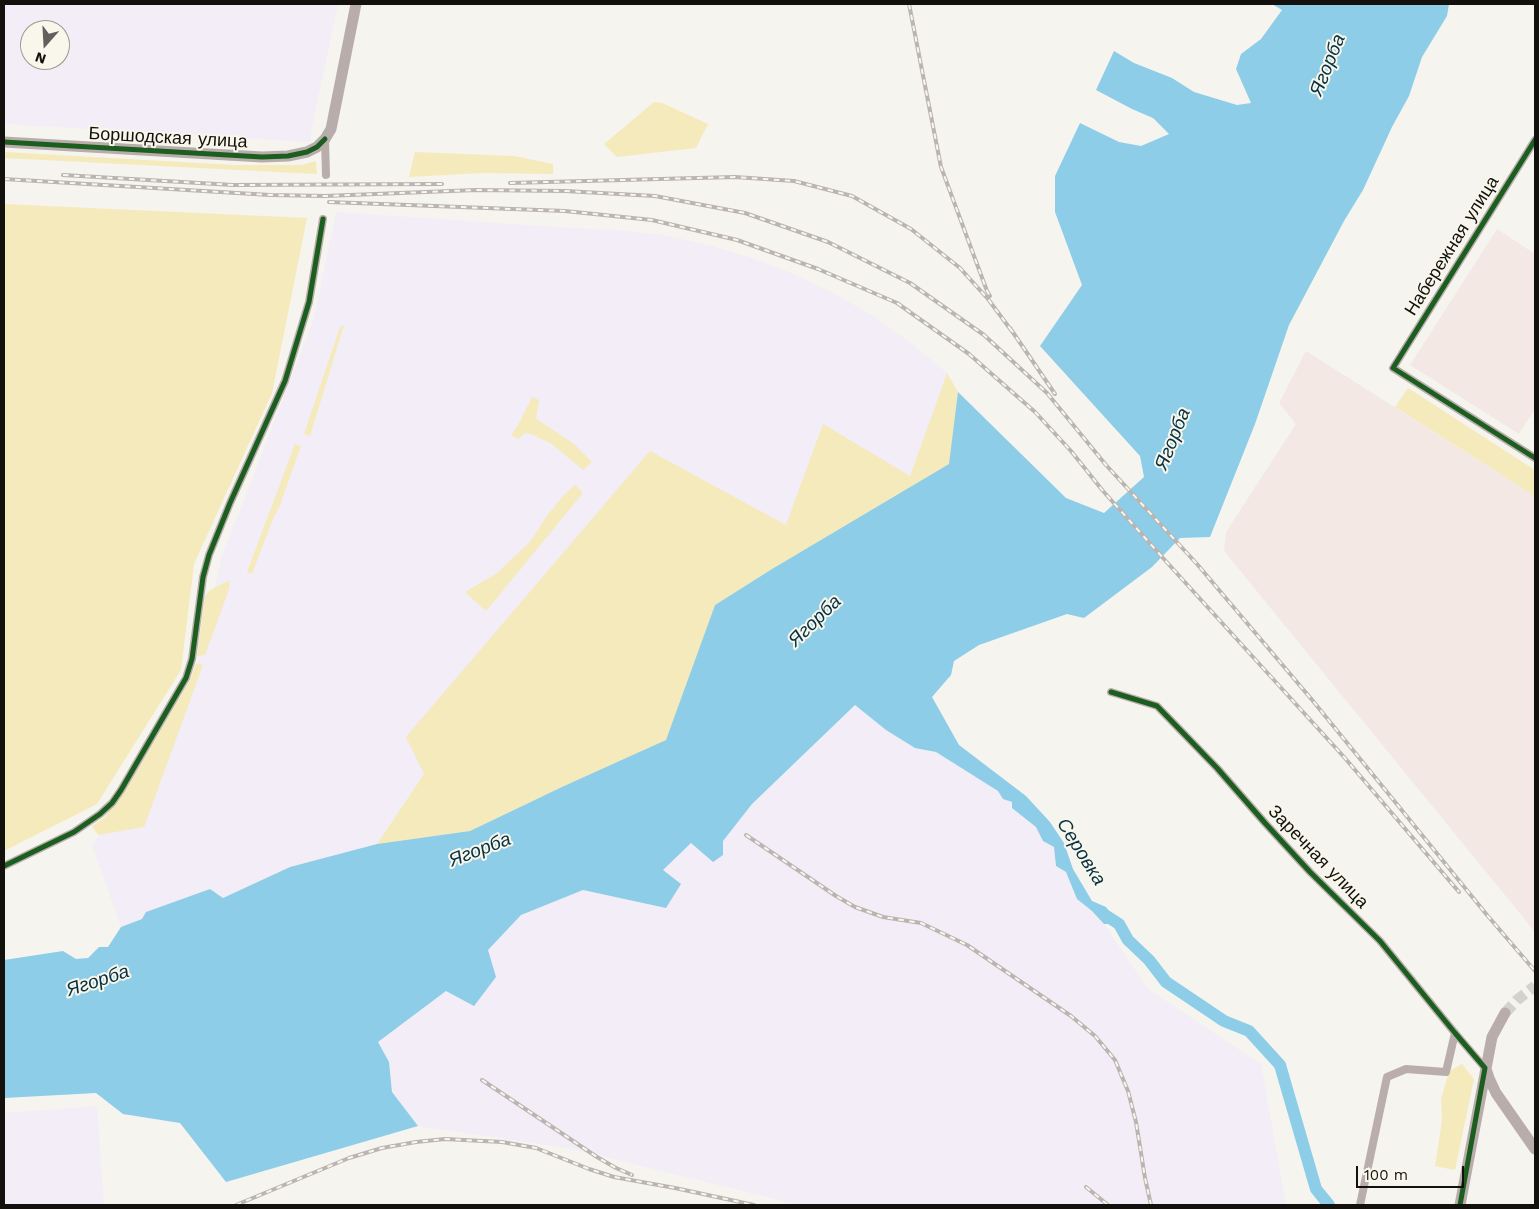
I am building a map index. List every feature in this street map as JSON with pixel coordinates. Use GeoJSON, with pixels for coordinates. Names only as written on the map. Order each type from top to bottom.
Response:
{"type":"FeatureCollection","features":[{"type":"Feature","properties":{"kind":"street"},"geometry":{"type":"LineString","coordinates":[[326,176],[325,139],[331,130],[356,4]]}},
{"type":"Feature","properties":{"kind":"street","name":"Боршодская улица"},"geometry":{"type":"LineString","coordinates":[[4,142],[262,157],[288,156],[307,152],[317,147],[325,139]]}},
{"type":"Feature","properties":{"kind":"street","name":"Набережная улица"},"geometry":{"type":"LineString","coordinates":[[1535,140],[1393,368],[1535,458]]}},
{"type":"Feature","properties":{"kind":"street"},"geometry":{"type":"LineString","coordinates":[[4,866],[74,832],[112,803],[186,678],[192,659],[203,577],[209,555],[230,503],[285,381],[309,302],[323,219]]}},
{"type":"Feature","properties":{"kind":"street","name":"Заречная улица"},"geometry":{"type":"LineString","coordinates":[[1111,692],[1157,706],[1217,768],[1310,872],[1380,941],[1485,1068]]}},
{"type":"Feature","properties":{"kind":"street"},"geometry":{"type":"LineString","coordinates":[[1460,1205],[1492,1037],[1505,1013]]}},
{"type":"Feature","properties":{"kind":"street"},"geometry":{"type":"LineString","coordinates":[[1360,1205],[1387,1077],[1406,1069],[1446,1072],[1455,1033]]}},
{"type":"Feature","properties":{"kind":"street"},"geometry":{"type":"LineString","coordinates":[[1485,1068],[1496,1093],[1535,1149]]}},
{"type":"Feature","properties":{"kind":"shaded area"},"geometry":{"type":"Polygon","coordinates":[[[4,4],[338,4],[309,142],[4,124],[4,4]]]}},
{"type":"Feature","properties":{"kind":"shaded area"},"geometry":{"type":"Polygon","coordinates":[[[654,102],[662,103],[708,124],[696,148],[617,157],[604,144],[654,102]]]}},
{"type":"Feature","properties":{"kind":"shaded area"},"geometry":{"type":"Polygon","coordinates":[[[4,152],[235,165],[302,165],[316,161],[317,174],[4,158],[4,152]]]}},
{"type":"Feature","properties":{"kind":"shaded area"},"geometry":{"type":"Polygon","coordinates":[[[415,152],[514,156],[553,164],[553,174],[481,173],[409,177],[415,152]]]}},
{"type":"Feature","properties":{"kind":"shaded area"},"geometry":{"type":"Polygon","coordinates":[[[4,204],[307,218],[272,393],[194,564],[181,670],[97,804],[4,851],[4,204]]]}},
{"type":"Feature","properties":{"kind":"shaded area"},"geometry":{"type":"Polygon","coordinates":[[[336,212],[618,230],[663,235],[708,245],[752,258],[794,274],[835,294],[875,317],[947,373],[910,476],[786,526],[424,774],[377,844],[290,867],[223,898],[210,889],[146,912],[142,919],[121,927],[92,845],[124,802],[191,683],[201,653],[221,559],[314,319],[336,212]]]}},
{"type":"Feature","properties":{"kind":"shaded area"},"geometry":{"type":"Polygon","coordinates":[[[1497,229],[1535,254],[1535,409],[1519,434],[1410,365],[1497,229]]]}},
{"type":"Feature","properties":{"kind":"shaded area"},"geometry":{"type":"Polygon","coordinates":[[[344,325],[310,436],[304,434],[340,327],[344,325]]]}},
{"type":"Feature","properties":{"kind":"shaded area"},"geometry":{"type":"Polygon","coordinates":[[[1306,351],[1535,496],[1535,932],[1224,551],[1226,532],[1296,424],[1279,403],[1306,351]]]}},
{"type":"Feature","properties":{"kind":"shaded area"},"geometry":{"type":"Polygon","coordinates":[[[947,373],[958,392],[950,464],[772,569],[715,605],[667,740],[470,831],[377,844],[424,774],[406,737],[650,451],[786,525],[823,424],[910,476],[947,373]]]}},
{"type":"Feature","properties":{"kind":"shaded area"},"geometry":{"type":"Polygon","coordinates":[[[1408,388],[1535,470],[1535,496],[1395,407],[1408,388]]]}},
{"type":"Feature","properties":{"kind":"shaded area"},"geometry":{"type":"Polygon","coordinates":[[[532,397],[539,400],[536,419],[573,443],[592,462],[583,470],[552,444],[525,433],[518,439],[511,435],[532,397]]]}},
{"type":"Feature","properties":{"kind":"shaded area"},"geometry":{"type":"Polygon","coordinates":[[[295,444],[301,446],[252,574],[247,572],[295,444]]]}},
{"type":"Feature","properties":{"kind":"shaded area"},"geometry":{"type":"Polygon","coordinates":[[[575,485],[583,493],[486,611],[465,592],[496,574],[530,542],[562,497],[575,485]]]}},
{"type":"Feature","properties":{"kind":"shaded area"},"geometry":{"type":"Polygon","coordinates":[[[230,580],[229,589],[205,655],[197,656],[205,596],[210,590],[230,580]]]}},
{"type":"Feature","properties":{"kind":"shaded area"},"geometry":{"type":"Polygon","coordinates":[[[196,663],[203,665],[144,827],[98,835],[92,826],[105,817],[125,791],[190,680],[196,663]]]}},
{"type":"Feature","properties":{"kind":"shaded area"},"geometry":{"type":"Polygon","coordinates":[[[855,705],[886,730],[915,748],[936,752],[998,791],[1003,799],[1013,802],[1012,808],[1036,827],[1043,841],[1054,847],[1056,866],[1066,872],[1077,899],[1104,924],[1148,989],[1261,1064],[1286,1205],[799,1205],[573,1149],[418,1126],[392,1092],[389,1062],[377,1043],[446,991],[521,915],[583,890],[666,907],[662,870],[691,843],[713,862],[723,841],[752,804],[855,705]]]}},
{"type":"Feature","properties":{"kind":"shaded area"},"geometry":{"type":"Polygon","coordinates":[[[1462,1064],[1474,1079],[1455,1170],[1435,1166],[1442,1120],[1441,1099],[1449,1071],[1462,1064]]]}},
{"type":"Feature","properties":{"kind":"shaded area"},"geometry":{"type":"Polygon","coordinates":[[[97,1106],[104,1205],[4,1205],[4,1113],[97,1106]]]}},
{"type":"Feature","properties":{"kind":"water","name":"Ягорба"},"geometry":{"type":"Polygon","coordinates":[[[1272,4],[1449,4],[1447,16],[1422,57],[1409,96],[1392,127],[1363,190],[1344,221],[1289,325],[1255,424],[1210,537],[1180,538],[1152,567],[1084,618],[1067,614],[979,645],[954,661],[951,675],[932,697],[959,745],[1026,796],[1050,822],[1064,843],[1073,869],[1092,901],[1106,907],[1119,924],[1104,924],[1077,899],[1066,872],[1056,866],[1054,847],[1043,841],[1036,827],[1012,808],[1012,802],[1003,799],[998,791],[936,752],[915,748],[886,730],[855,705],[752,804],[723,841],[723,855],[713,862],[691,843],[663,870],[681,884],[666,908],[583,890],[521,915],[488,950],[496,977],[474,1006],[446,991],[378,1042],[389,1062],[392,1092],[418,1126],[226,1182],[180,1123],[123,1114],[96,1093],[4,1098],[4,960],[63,951],[76,959],[88,958],[99,947],[108,947],[121,927],[142,919],[146,912],[210,889],[223,898],[290,867],[377,844],[470,831],[666,740],[715,605],[949,464],[958,392],[1066,498],[1104,513],[1144,477],[1140,456],[1040,346],[1082,285],[1055,212],[1055,176],[1080,123],[1119,142],[1141,146],[1169,134],[1153,118],[1096,90],[1114,51],[1134,63],[1172,78],[1194,92],[1237,105],[1251,103],[1236,69],[1241,54],[1261,39],[1282,10],[1272,4]]]}},
{"type":"Feature","properties":{"kind":"waterway","name":"Серовка"},"geometry":{"type":"LineString","coordinates":[[1105,915],[1119,924],[1128,940],[1149,960],[1166,982],[1224,1021],[1249,1031],[1280,1065],[1316,1189],[1329,1205]]}},
{"type":"Feature","properties":{"kind":"tunnel"},"geometry":{"type":"LineString","coordinates":[[1505,1013],[1517,1000],[1535,986]]}},
{"type":"Feature","properties":{"kind":"railway"},"geometry":{"type":"LineString","coordinates":[[909,4],[941,167],[990,296]]}},
{"type":"Feature","properties":{"kind":"railway"},"geometry":{"type":"LineString","coordinates":[[63,175],[233,185],[442,184]]}},
{"type":"Feature","properties":{"kind":"railway"},"geometry":{"type":"LineString","coordinates":[[510,183],[735,177],[794,181],[852,196],[911,229],[960,268],[988,299],[1014,334]]}},
{"type":"Feature","properties":{"kind":"railway"},"geometry":{"type":"LineString","coordinates":[[4,179],[270,195],[325,196],[476,190],[565,191],[655,196],[745,213],[828,242],[910,283],[984,335],[1047,393],[1106,465],[1197,564],[1313,701],[1487,915],[1535,971]]}},
{"type":"Feature","properties":{"kind":"railway"},"geometry":{"type":"LineString","coordinates":[[329,202],[565,211],[652,220],[737,240],[818,269],[897,303],[969,354],[1035,412],[1071,451],[1103,491],[1344,757],[1459,892]]}},
{"type":"Feature","properties":{"kind":"railway"},"geometry":{"type":"LineString","coordinates":[[1010,328],[1055,394]]}},
{"type":"Feature","properties":{"kind":"railway"},"geometry":{"type":"LineString","coordinates":[[746,835],[855,907],[883,917],[921,923],[967,945],[1071,1016],[1095,1036],[1115,1060],[1128,1091],[1136,1122],[1151,1205]]}},
{"type":"Feature","properties":{"kind":"railway"},"geometry":{"type":"LineString","coordinates":[[482,1080],[597,1157],[632,1175]]}},
{"type":"Feature","properties":{"kind":"railway"},"geometry":{"type":"LineString","coordinates":[[236,1205],[349,1158],[382,1148],[445,1139],[502,1142],[536,1148],[614,1177],[754,1205]]}},
{"type":"Feature","properties":{"kind":"railway"},"geometry":{"type":"LineString","coordinates":[[1086,1187],[1108,1205]]}},
{"type":"Feature","properties":{"kind":"cycle path"},"geometry":{"type":"LineString","coordinates":[[4,142],[262,157],[288,156],[307,152],[317,147],[325,139]]}},
{"type":"Feature","properties":{"kind":"cycle path"},"geometry":{"type":"LineString","coordinates":[[1535,140],[1393,368],[1535,458]]}},
{"type":"Feature","properties":{"kind":"cycle path"},"geometry":{"type":"LineString","coordinates":[[4,866],[74,832],[112,803],[186,678],[192,659],[203,577],[209,555],[230,503],[285,381],[309,302],[323,219]]}},
{"type":"Feature","properties":{"kind":"cycle path"},"geometry":{"type":"LineString","coordinates":[[1111,692],[1157,706],[1217,768],[1310,872],[1380,941],[1485,1068],[1460,1205]]}}]}
